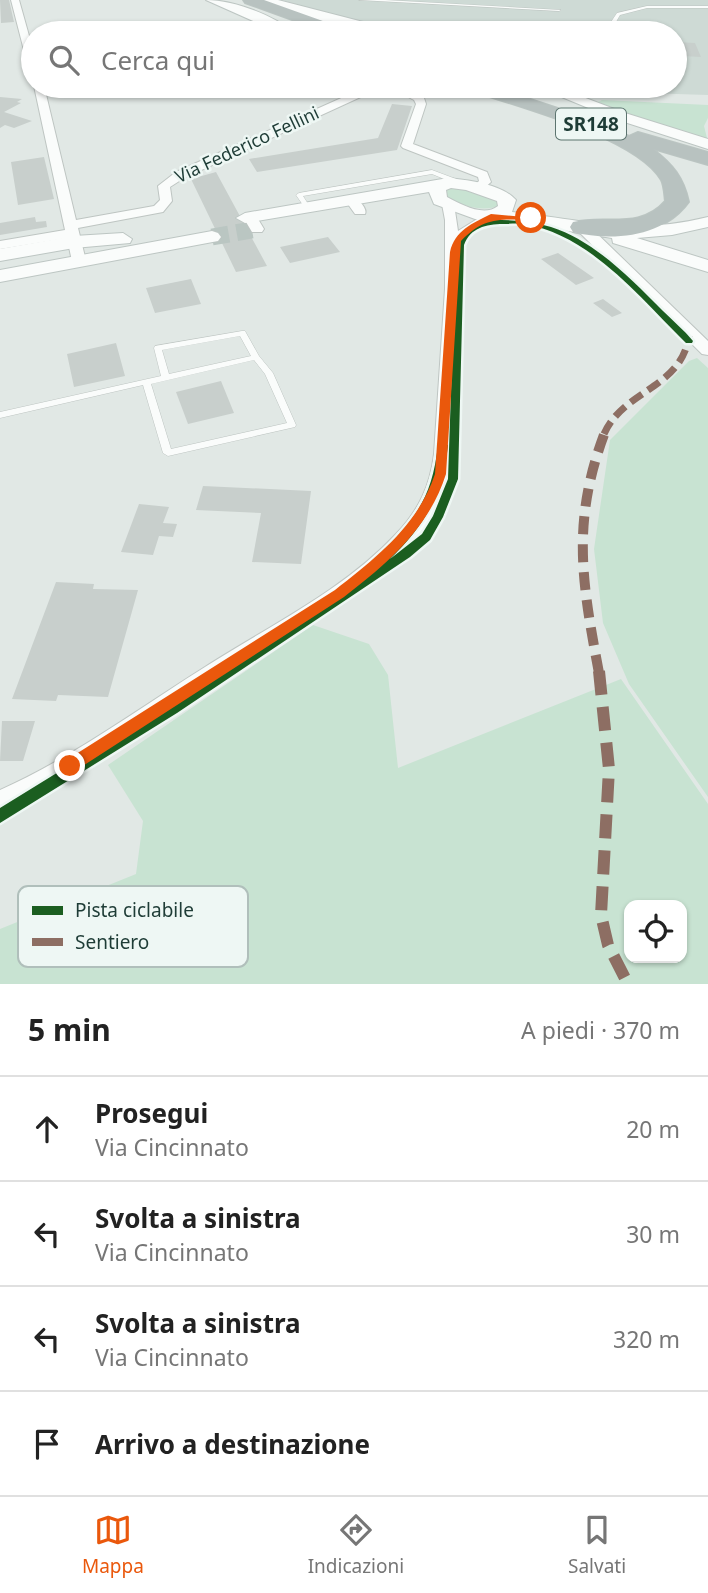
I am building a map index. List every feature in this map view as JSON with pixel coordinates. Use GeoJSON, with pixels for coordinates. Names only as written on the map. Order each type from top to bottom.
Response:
{"type":"FeatureCollection","features":[{"type":"Feature","properties":{"kind":"highway"},"geometry":{"type":"LineString","coordinates":[[234,0],[292,21]]}},
{"type":"Feature","properties":{"kind":"highway"},"geometry":{"type":"LineString","coordinates":[[250,0],[309,21]]}},
{"type":"Feature","properties":{"kind":"highway"},"geometry":{"type":"LineString","coordinates":[[511,98],[633,145],[662,164],[671,177],[677,202],[659,219],[617,228],[582,227]]}},
{"type":"Feature","properties":{"kind":"highway","name":"SR148"},"geometry":{"type":"LineString","coordinates":[[511,98],[708,159]]}},
{"type":"Feature","properties":{"kind":"highway","name":"SR148"},"geometry":{"type":"LineString","coordinates":[[532,98],[708,151]]}},
{"type":"Feature","properties":{"kind":"street"},"geometry":{"type":"LineString","coordinates":[[15,0],[21,22]]}},
{"type":"Feature","properties":{"kind":"street"},"geometry":{"type":"LineString","coordinates":[[212,0],[265,21]]}},
{"type":"Feature","properties":{"kind":"street"},"geometry":{"type":"LineString","coordinates":[[268,0],[338,21]]}},
{"type":"Feature","properties":{"kind":"street"},"geometry":{"type":"LineString","coordinates":[[42,98],[74,240]]}},
{"type":"Feature","properties":{"kind":"street","name":"Via Federico Fellini"},"geometry":{"type":"LineString","coordinates":[[0,275],[74,240],[158,209],[166,201],[164,186],[180,175],[350,98]]}},
{"type":"Feature","properties":{"kind":"street","name":"Via Federico Fellini"},"geometry":{"type":"LineString","coordinates":[[419,98],[421,104],[407,146],[482,174],[485,181],[477,188]]}},
{"type":"Feature","properties":{"kind":"street"},"geometry":{"type":"LineString","coordinates":[[573,98],[708,144]]}},
{"type":"Feature","properties":{"kind":"street"},"geometry":{"type":"LineString","coordinates":[[708,222],[644,232],[610,232],[582,227],[534,218],[495,216],[446,203],[417,201],[355,205],[306,207],[251,223],[355,205],[452,183],[477,188],[582,227],[708,266]]}},
{"type":"Feature","properties":{"kind":"street"},"geometry":{"type":"LineString","coordinates":[[0,803],[29,790],[77,762],[340,593],[379,563],[418,522],[433,497],[442,462],[454,252],[452,215],[437,190],[452,183]]}},
{"type":"Feature","properties":{"kind":"street"},"geometry":{"type":"LineString","coordinates":[[454,252],[461,234],[506,209],[506,199]]}},
{"type":"Feature","properties":{"kind":"street"},"geometry":{"type":"LineString","coordinates":[[582,227],[708,350]]}},
{"type":"Feature","properties":{"kind":"street","name":"Via Federico Fellini"},"geometry":{"type":"LineString","coordinates":[[0,245],[74,240],[102,250],[209,231]]}},
{"type":"Feature","properties":{"kind":"street"},"geometry":{"type":"LineString","coordinates":[[603,248],[607,242],[622,239]]}},
{"type":"Feature","properties":{"kind":"street","name":"Via Federico Fellini"},"geometry":{"type":"LineString","coordinates":[[0,254],[74,240]]}},
{"type":"Feature","properties":{"kind":"lane"},"geometry":{"type":"LineString","coordinates":[[361,0],[559,10]]}},
{"type":"Feature","properties":{"kind":"lane"},"geometry":{"type":"LineString","coordinates":[[612,21],[618,14],[638,8],[708,6]]}},
{"type":"Feature","properties":{"kind":"lane"},"geometry":{"type":"LineString","coordinates":[[306,207],[299,195],[432,172],[454,180],[452,183]]}},
{"type":"Feature","properties":{"kind":"lane"},"geometry":{"type":"LineString","coordinates":[[146,382],[168,453],[292,425],[269,373],[242,333],[158,348],[166,378]]}},
{"type":"Feature","properties":{"kind":"lane"},"geometry":{"type":"LineString","coordinates":[[0,415],[256,357]]}},
{"type":"Feature","properties":{"kind":"shaded area"},"geometry":{"type":"Polygon","coordinates":[[[282,0],[708,0],[708,95],[687,94],[687,21],[352,21],[282,0]]]}},
{"type":"Feature","properties":{"kind":"green space"},"geometry":{"type":"Polygon","coordinates":[[[602,100],[708,105],[708,118],[704,126],[708,142],[596,103],[602,100]]]}},
{"type":"Feature","properties":{"kind":"green space"},"geometry":{"type":"Polygon","coordinates":[[[449,188],[462,188],[499,200],[503,204],[481,209],[466,206],[445,196],[444,191],[449,188]]]}},
{"type":"Feature","properties":{"kind":"green space"},"geometry":{"type":"Polygon","coordinates":[[[697,358],[708,368],[708,797],[629,684],[603,623],[594,549],[610,440],[689,361],[697,358]]]}},
{"type":"Feature","properties":{"kind":"green space"},"geometry":{"type":"Polygon","coordinates":[[[313,625],[369,644],[388,675],[398,768],[621,679],[708,804],[708,984],[0,984],[0,929],[18,922],[18,967],[248,967],[248,886],[106,886],[136,874],[143,821],[108,765],[313,625]]]}},
{"type":"Feature","properties":{"kind":"building"},"geometry":{"type":"Polygon","coordinates":[[[0,0],[9,0],[14,22],[1,23],[0,0]]]}},
{"type":"Feature","properties":{"kind":"building"},"geometry":{"type":"Polygon","coordinates":[[[687,43],[695,43],[701,57],[687,56],[687,43]]]}},
{"type":"Feature","properties":{"kind":"building"},"geometry":{"type":"Polygon","coordinates":[[[0,97],[22,99],[17,102],[21,103],[4,112],[32,121],[14,128],[5,125],[0,128],[0,97]]]}},
{"type":"Feature","properties":{"kind":"building"},"geometry":{"type":"Polygon","coordinates":[[[392,104],[412,106],[397,150],[257,172],[249,159],[378,138],[392,104]]]}},
{"type":"Feature","properties":{"kind":"building"},"geometry":{"type":"Polygon","coordinates":[[[44,157],[54,199],[18,205],[11,162],[44,157]]]}},
{"type":"Feature","properties":{"kind":"building"},"geometry":{"type":"Polygon","coordinates":[[[216,172],[267,266],[236,272],[191,179],[216,172]]]}},
{"type":"Feature","properties":{"kind":"building"},"geometry":{"type":"Polygon","coordinates":[[[35,217],[36,222],[46,221],[47,227],[0,235],[0,223],[35,217]]]}},
{"type":"Feature","properties":{"kind":"building"},"geometry":{"type":"Polygon","coordinates":[[[328,237],[340,252],[290,263],[280,247],[328,237]]]}},
{"type":"Feature","properties":{"kind":"building"},"geometry":{"type":"Polygon","coordinates":[[[558,253],[594,278],[576,285],[541,259],[558,253]]]}},
{"type":"Feature","properties":{"kind":"building"},"geometry":{"type":"Polygon","coordinates":[[[191,279],[201,304],[155,313],[146,288],[191,279]]]}},
{"type":"Feature","properties":{"kind":"building"},"geometry":{"type":"Polygon","coordinates":[[[603,299],[622,313],[612,317],[593,303],[603,299]]]}},
{"type":"Feature","properties":{"kind":"building"},"geometry":{"type":"Polygon","coordinates":[[[116,343],[125,376],[74,387],[67,354],[116,343]]]}},
{"type":"Feature","properties":{"kind":"building"},"geometry":{"type":"Polygon","coordinates":[[[221,381],[234,413],[188,424],[176,392],[221,381]]]}},
{"type":"Feature","properties":{"kind":"building"},"geometry":{"type":"Polygon","coordinates":[[[203,486],[311,491],[301,564],[252,562],[261,513],[196,510],[203,486]]]}},
{"type":"Feature","properties":{"kind":"building"},"geometry":{"type":"Polygon","coordinates":[[[139,504],[169,507],[163,523],[177,524],[173,537],[159,536],[153,555],[121,552],[139,504]]]}},
{"type":"Feature","properties":{"kind":"building"},"geometry":{"type":"Polygon","coordinates":[[[56,582],[94,584],[93,589],[138,590],[108,697],[58,695],[56,701],[12,699],[56,582]]]}},
{"type":"Feature","properties":{"kind":"building"},"geometry":{"type":"Polygon","coordinates":[[[2,721],[35,721],[23,761],[0,761],[2,721]]]}},
{"type":"Feature","properties":{"kind":"tunnel"},"geometry":{"type":"LineString","coordinates":[[212,237],[252,230]]}},
{"type":"Feature","properties":{"kind":"marked path"},"geometry":{"type":"LineString","coordinates":[[628,984],[608,945],[601,915],[609,769],[601,687],[582,582],[581,543],[590,486],[605,431],[620,411],[658,384],[680,364],[687,351],[689,336]]}},
{"type":"Feature","properties":{"kind":"cycle path"},"geometry":{"type":"LineString","coordinates":[[0,816],[172,709],[406,554],[426,537],[438,517],[453,479],[460,245],[472,229],[493,222],[523,222],[551,229],[577,242],[625,278],[689,341]]}},
{"type":"Feature","properties":{"kind":"cycle path"},"geometry":{"type":"LineString","coordinates":[[378,563],[404,537],[424,511],[437,481],[443,445]]}},
{"type":"Feature","properties":{"kind":"route"},"geometry":{"type":"LineString","coordinates":[[70,766],[340,593],[379,563],[418,522],[433,497],[441,474],[454,252],[457,240],[468,228],[496,215],[531,218]]}}]}
